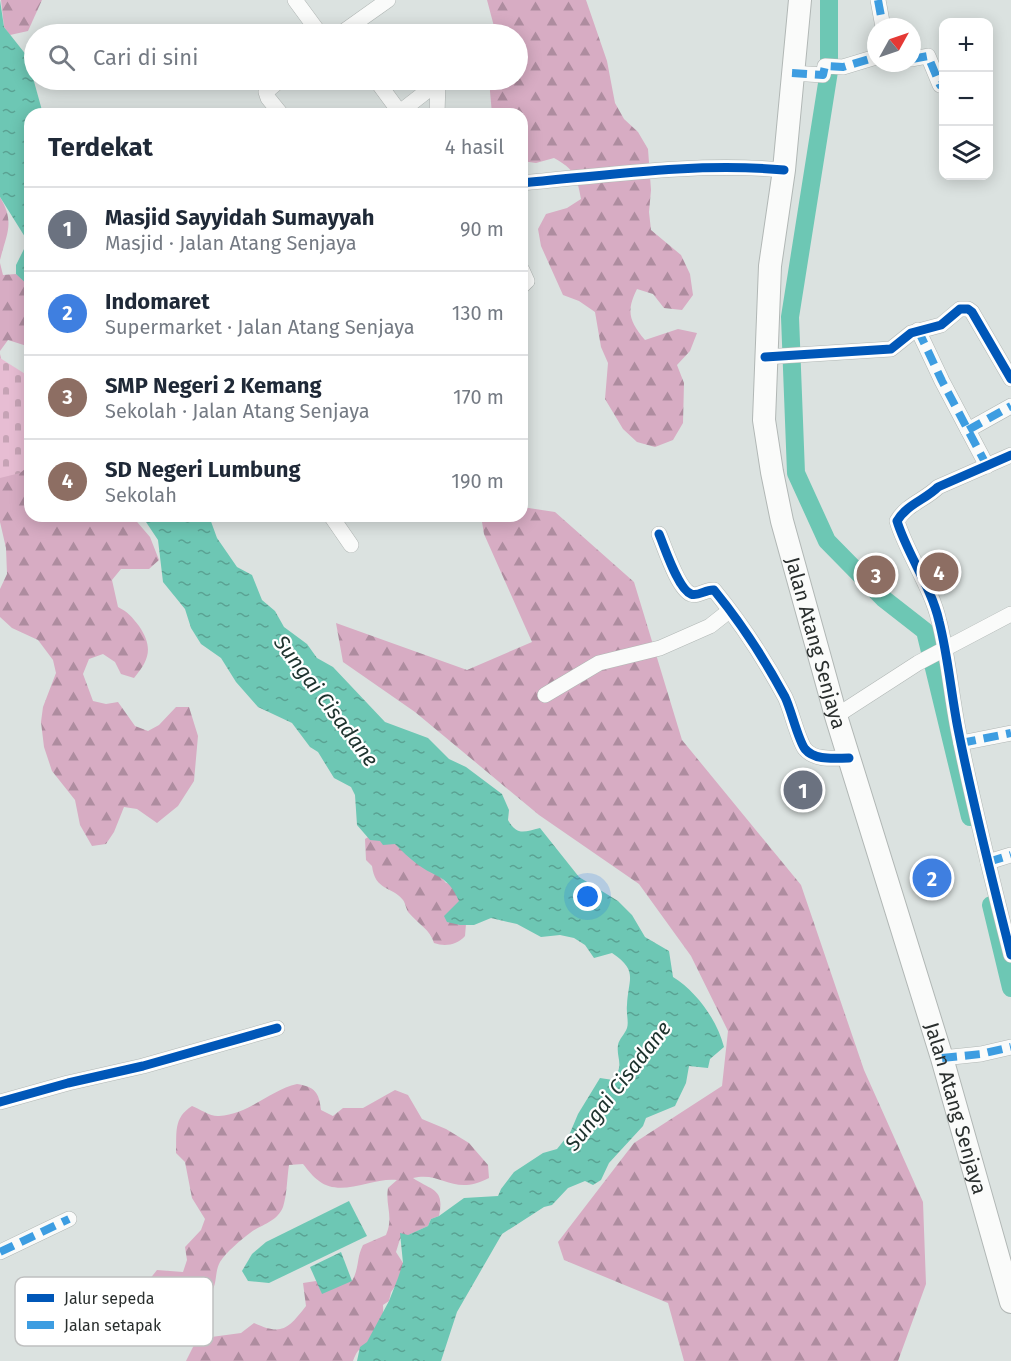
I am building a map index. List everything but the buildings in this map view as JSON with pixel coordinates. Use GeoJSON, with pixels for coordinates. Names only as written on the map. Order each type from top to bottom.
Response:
{"type":"FeatureCollection","features":[{"type":"Feature","properties":{"kind":"main road","name":"Jalan Atang Senjaya"},"geometry":{"type":"LineString","coordinates":[[800,0],[784,170],[770,266],[770,357],[764,420],[782,521],[836,716],[942,1058],[1011,1302]]}},
{"type":"Feature","properties":{"kind":"street"},"geometry":{"type":"LineString","coordinates":[[296,0],[313,24]]}},
{"type":"Feature","properties":{"kind":"street"},"geometry":{"type":"LineString","coordinates":[[356,24],[388,0]]}},
{"type":"Feature","properties":{"kind":"street"},"geometry":{"type":"LineString","coordinates":[[878,0],[881,18]]}},
{"type":"Feature","properties":{"kind":"street"},"geometry":{"type":"LineString","coordinates":[[921,57],[928,56],[939,83]]}},
{"type":"Feature","properties":{"kind":"street"},"geometry":{"type":"LineString","coordinates":[[792,73],[823,75],[825,66],[843,67],[867,60]]}},
{"type":"Feature","properties":{"kind":"street"},"geometry":{"type":"LineString","coordinates":[[268,90],[266,92],[268,98],[276,108]]}},
{"type":"Feature","properties":{"kind":"street"},"geometry":{"type":"LineString","coordinates":[[383,90],[396,108]]}},
{"type":"Feature","properties":{"kind":"street"},"geometry":{"type":"LineString","coordinates":[[406,108],[428,90]]}},
{"type":"Feature","properties":{"kind":"street"},"geometry":{"type":"LineString","coordinates":[[437,108],[438,90]]}},
{"type":"Feature","properties":{"kind":"street"},"geometry":{"type":"LineString","coordinates":[[528,182],[622,173],[745,167],[784,170]]}},
{"type":"Feature","properties":{"kind":"street"},"geometry":{"type":"LineString","coordinates":[[770,357],[891,350],[909,334],[941,325],[960,309],[968,309],[1011,379]]}},
{"type":"Feature","properties":{"kind":"street"},"geometry":{"type":"LineString","coordinates":[[918,330],[987,466]]}},
{"type":"Feature","properties":{"kind":"street"},"geometry":{"type":"LineString","coordinates":[[968,430],[1011,406]]}},
{"type":"Feature","properties":{"kind":"street"},"geometry":{"type":"LineString","coordinates":[[1011,455],[938,487],[905,510],[897,520],[934,605],[945,649],[961,743],[1011,955]]}},
{"type":"Feature","properties":{"kind":"street"},"geometry":{"type":"LineString","coordinates":[[335,522],[351,545]]}},
{"type":"Feature","properties":{"kind":"street"},"geometry":{"type":"LineString","coordinates":[[659,534],[682,586],[694,595],[712,589],[771,670],[805,748],[825,758],[849,758]]}},
{"type":"Feature","properties":{"kind":"street"},"geometry":{"type":"LineString","coordinates":[[545,695],[599,663],[660,648],[710,626],[729,611]]}},
{"type":"Feature","properties":{"kind":"street"},"geometry":{"type":"LineString","coordinates":[[836,716],[918,663],[1011,614]]}},
{"type":"Feature","properties":{"kind":"street"},"geometry":{"type":"LineString","coordinates":[[961,743],[1011,733]]}},
{"type":"Feature","properties":{"kind":"street"},"geometry":{"type":"LineString","coordinates":[[988,862],[1011,855]]}},
{"type":"Feature","properties":{"kind":"street"},"geometry":{"type":"LineString","coordinates":[[0,1102],[68,1083],[143,1066],[277,1028]]}},
{"type":"Feature","properties":{"kind":"street"},"geometry":{"type":"LineString","coordinates":[[942,1058],[981,1054],[1010,1047]]}},
{"type":"Feature","properties":{"kind":"street"},"geometry":{"type":"LineString","coordinates":[[0,1252],[69,1219]]}},
{"type":"Feature","properties":{"kind":"green space"},"geometry":{"type":"Polygon","coordinates":[[[1,0],[42,0],[31,24],[24,24],[24,32],[10,35],[4,27],[1,0]]]}},
{"type":"Feature","properties":{"kind":"green space"},"geometry":{"type":"Polygon","coordinates":[[[487,0],[586,0],[607,61],[615,103],[624,119],[638,132],[648,149],[651,230],[681,255],[690,274],[693,295],[682,310],[664,308],[653,294],[637,289],[630,310],[635,327],[645,340],[678,329],[697,333],[690,351],[677,365],[684,383],[683,423],[673,440],[655,447],[637,442],[623,429],[605,399],[608,363],[601,347],[595,312],[579,301],[563,295],[541,246],[538,229],[546,214],[567,208],[581,199],[578,184],[574,174],[554,158],[536,163],[528,162],[528,108],[491,108],[490,90],[528,90],[528,24],[493,24],[487,0]]]}},
{"type":"Feature","properties":{"kind":"green space"},"geometry":{"type":"Polygon","coordinates":[[[0,197],[5,206],[8,228],[0,260],[0,197]]]}},
{"type":"Feature","properties":{"kind":"green space"},"geometry":{"type":"Polygon","coordinates":[[[0,263],[3,275],[16,274],[24,279],[24,345],[8,340],[0,351],[0,263]]]}},
{"type":"Feature","properties":{"kind":"green space"},"geometry":{"type":"Polygon","coordinates":[[[0,354],[3,366],[24,403],[24,522],[137,522],[150,537],[159,560],[149,569],[121,569],[112,580],[118,607],[130,615],[146,640],[148,653],[144,665],[134,678],[121,674],[115,662],[103,654],[89,659],[83,674],[93,701],[106,704],[118,702],[135,726],[148,731],[159,725],[176,707],[189,707],[198,736],[194,781],[178,806],[157,823],[137,809],[124,807],[114,832],[106,844],[92,846],[80,825],[75,800],[52,771],[44,747],[41,722],[43,707],[56,673],[53,660],[38,640],[12,628],[0,617],[0,589],[7,574],[6,548],[0,522],[0,354]]]}},
{"type":"Feature","properties":{"kind":"green space"},"geometry":{"type":"Polygon","coordinates":[[[0,358],[24,373],[24,470],[0,478],[0,358]]]}},
{"type":"Feature","properties":{"kind":"green space"},"geometry":{"type":"Polygon","coordinates":[[[528,508],[555,512],[634,582],[682,740],[801,885],[864,1070],[923,1202],[926,1284],[898,1361],[684,1361],[668,1303],[564,1260],[558,1242],[634,1143],[722,1086],[728,1031],[691,956],[639,884],[539,815],[415,712],[343,662],[336,623],[467,670],[532,642],[484,534],[482,522],[528,522],[528,508]]]}},
{"type":"Feature","properties":{"kind":"green space"},"geometry":{"type":"Polygon","coordinates":[[[373,834],[407,849],[435,870],[446,883],[455,884],[466,924],[465,936],[462,939],[451,944],[434,943],[427,930],[408,912],[403,900],[380,884],[372,866],[366,860],[365,839],[373,834]]]}},
{"type":"Feature","properties":{"kind":"green space"},"geometry":{"type":"Polygon","coordinates":[[[297,1084],[312,1089],[319,1099],[321,1110],[333,1116],[343,1108],[363,1108],[395,1090],[408,1095],[422,1119],[446,1129],[469,1143],[488,1165],[489,1178],[477,1183],[457,1185],[432,1178],[413,1178],[431,1188],[438,1195],[439,1216],[431,1219],[428,1226],[400,1239],[396,1252],[403,1263],[399,1281],[391,1292],[389,1301],[383,1305],[378,1333],[369,1344],[359,1349],[353,1361],[186,1361],[194,1346],[213,1346],[213,1337],[241,1333],[254,1323],[271,1329],[284,1328],[289,1325],[306,1306],[303,1283],[316,1281],[328,1288],[352,1281],[363,1245],[386,1235],[389,1222],[388,1188],[397,1180],[337,1188],[319,1181],[303,1164],[289,1165],[285,1197],[280,1212],[246,1236],[223,1258],[218,1265],[213,1289],[213,1277],[151,1277],[157,1270],[183,1272],[187,1260],[185,1247],[201,1230],[205,1219],[192,1198],[185,1162],[176,1153],[177,1126],[182,1116],[192,1106],[213,1115],[230,1114],[250,1107],[297,1084]]]}},
{"type":"Feature","properties":{"kind":"water"},"geometry":{"type":"Polygon","coordinates":[[[0,0],[4,27],[24,52],[24,90],[36,90],[41,108],[24,108],[24,235],[0,197],[0,0]]]}},
{"type":"Feature","properties":{"kind":"water"},"geometry":{"type":"Polygon","coordinates":[[[24,249],[24,281],[16,274],[16,265],[24,249]]]}},
{"type":"Feature","properties":{"kind":"water","name":"Sungai Cisadane"},"geometry":{"type":"Polygon","coordinates":[[[146,522],[211,522],[217,538],[237,567],[252,575],[262,600],[275,611],[284,627],[307,644],[317,658],[333,667],[385,722],[428,738],[449,759],[466,767],[502,794],[509,810],[508,820],[515,829],[525,831],[540,828],[579,877],[618,901],[632,915],[645,937],[669,951],[673,977],[698,999],[711,1017],[721,1037],[724,1047],[710,1059],[708,1068],[689,1066],[686,1083],[675,1106],[646,1118],[643,1126],[609,1163],[601,1180],[593,1185],[585,1181],[568,1188],[552,1205],[544,1207],[502,1234],[457,1312],[441,1361],[357,1361],[360,1347],[367,1342],[389,1301],[398,1278],[403,1263],[400,1233],[408,1235],[428,1226],[431,1219],[464,1198],[498,1196],[514,1172],[543,1153],[557,1149],[570,1133],[578,1114],[600,1078],[613,1080],[619,1070],[618,1045],[628,1026],[629,971],[626,965],[612,953],[594,958],[585,945],[574,938],[560,935],[541,937],[517,924],[491,918],[474,925],[447,922],[444,916],[459,901],[446,881],[417,864],[395,844],[383,845],[380,841],[370,840],[357,825],[355,795],[351,787],[334,778],[318,752],[310,747],[292,723],[258,707],[236,682],[221,658],[201,644],[191,628],[185,609],[163,582],[158,540],[146,522]]]}},
{"type":"Feature","properties":{"kind":"water"},"geometry":{"type":"Polygon","coordinates":[[[349,1201],[367,1236],[269,1283],[248,1281],[242,1271],[252,1254],[266,1242],[349,1201]]]}},
{"type":"Feature","properties":{"kind":"water"},"geometry":{"type":"Polygon","coordinates":[[[341,1252],[352,1281],[322,1294],[310,1267],[341,1252]]]}},
{"type":"Feature","properties":{"kind":"waterway"},"geometry":{"type":"LineString","coordinates":[[829,0],[829,71],[790,317],[796,473],[827,541],[884,599],[925,631],[970,817]]}},
{"type":"Feature","properties":{"kind":"waterway"},"geometry":{"type":"LineString","coordinates":[[991,905],[1011,988]]}},
{"type":"Feature","properties":{"kind":"marked path"},"geometry":{"type":"LineString","coordinates":[[878,0],[881,18]]}},
{"type":"Feature","properties":{"kind":"marked path"},"geometry":{"type":"LineString","coordinates":[[921,57],[928,56],[939,83]]}},
{"type":"Feature","properties":{"kind":"marked path"},"geometry":{"type":"LineString","coordinates":[[792,73],[823,75],[825,66],[843,67],[867,60]]}},
{"type":"Feature","properties":{"kind":"marked path"},"geometry":{"type":"LineString","coordinates":[[918,330],[987,466]]}},
{"type":"Feature","properties":{"kind":"marked path"},"geometry":{"type":"LineString","coordinates":[[968,430],[1011,406]]}},
{"type":"Feature","properties":{"kind":"marked path"},"geometry":{"type":"LineString","coordinates":[[961,743],[1011,733]]}},
{"type":"Feature","properties":{"kind":"marked path"},"geometry":{"type":"LineString","coordinates":[[988,862],[1011,855]]}},
{"type":"Feature","properties":{"kind":"marked path"},"geometry":{"type":"LineString","coordinates":[[942,1058],[981,1054],[1011,1047]]}},
{"type":"Feature","properties":{"kind":"marked path"},"geometry":{"type":"LineString","coordinates":[[0,1252],[69,1219]]}},
{"type":"Feature","properties":{"kind":"cycle path"},"geometry":{"type":"LineString","coordinates":[[528,182],[686,168],[784,170]]}},
{"type":"Feature","properties":{"kind":"cycle path"},"geometry":{"type":"LineString","coordinates":[[765,357],[891,349],[911,333],[941,325],[960,309],[968,309],[972,312],[1011,379]]}},
{"type":"Feature","properties":{"kind":"cycle path"},"geometry":{"type":"LineString","coordinates":[[1011,455],[938,487],[906,510],[897,521],[939,621],[964,757],[1011,955]]}},
{"type":"Feature","properties":{"kind":"cycle path"},"geometry":{"type":"LineString","coordinates":[[659,534],[668,558],[686,591],[694,595],[714,590],[743,629],[785,697],[805,749],[820,757],[849,758]]}},
{"type":"Feature","properties":{"kind":"cycle path"},"geometry":{"type":"LineString","coordinates":[[0,1102],[68,1083],[143,1066],[277,1028]]}},
{"type":"Feature","properties":{"kind":"place","name":"SD Negeri Lumbung"},"geometry":{"type":"Point","coordinates":[939,572]}},
{"type":"Feature","properties":{"kind":"place","name":"SMP Negeri 2 Kemang"},"geometry":{"type":"Point","coordinates":[876,575]}},
{"type":"Feature","properties":{"kind":"place","name":"Masjid Sayyidah Sumayyah"},"geometry":{"type":"Point","coordinates":[803,790]}},
{"type":"Feature","properties":{"kind":"place","name":"Indomaret"},"geometry":{"type":"Point","coordinates":[932,878]}}]}
